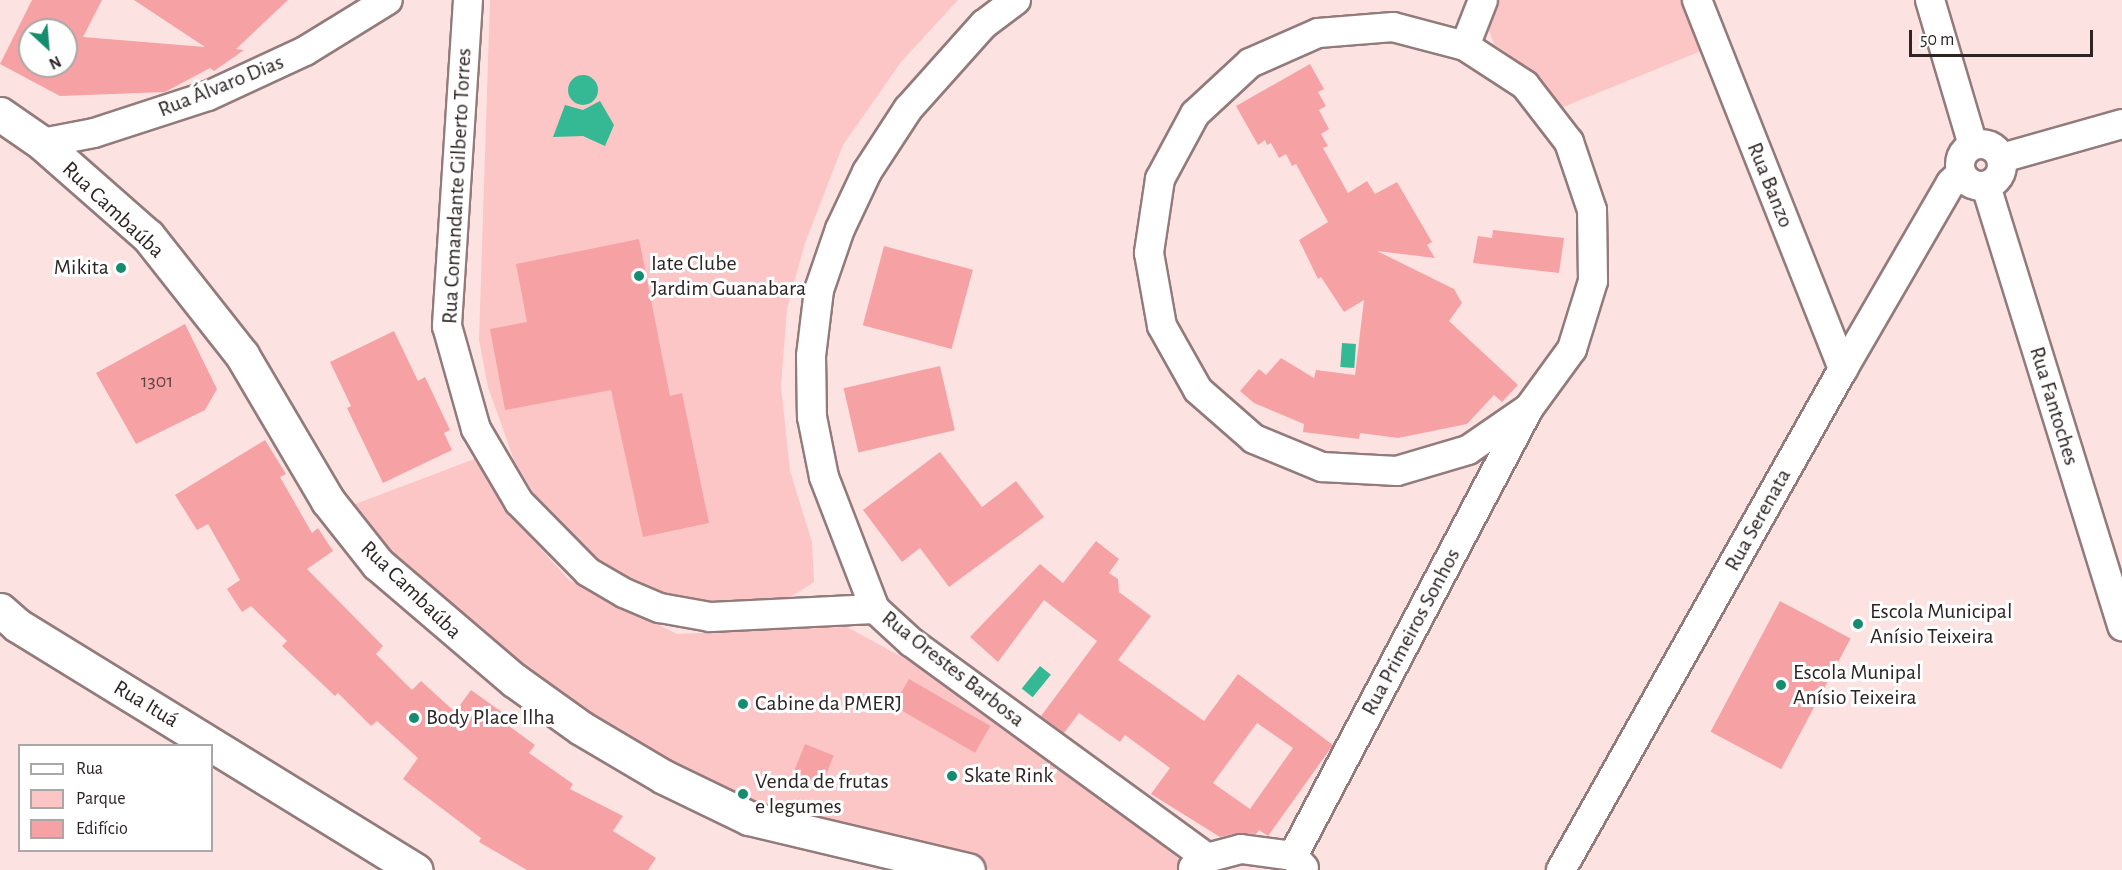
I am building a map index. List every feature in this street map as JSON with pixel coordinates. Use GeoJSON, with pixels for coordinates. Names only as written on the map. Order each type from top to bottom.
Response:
{"type":"FeatureCollection","features":[{"type":"Feature","properties":{"kind":"street","name":"Rua Álvaro Dias"},"geometry":{"type":"LineString","coordinates":[[42,143],[94,134],[208,96],[305,51],[388,0]]}},
{"type":"Feature","properties":{"kind":"street","name":"Rua Comandante Gilberto Torres"},"geometry":{"type":"LineString","coordinates":[[468,0],[447,326],[476,429],[519,502],[588,572],[624,593],[660,608],[710,617],[875,609]]}},
{"type":"Feature","properties":{"kind":"street","name":"Rua Orestes Barbosa"},"geometry":{"type":"LineString","coordinates":[[1016,0],[984,24],[908,109],[867,172],[840,229],[819,290],[811,356],[812,417],[824,477],[875,609],[918,648],[1198,864]]}},
{"type":"Feature","properties":{"kind":"street"},"geometry":{"type":"LineString","coordinates":[[1465,46],[1483,0]]}},
{"type":"Feature","properties":{"kind":"street","name":"Rua Banzo"},"geometry":{"type":"LineString","coordinates":[[1697,0],[1843,369]]}},
{"type":"Feature","properties":{"kind":"street"},"geometry":{"type":"LineString","coordinates":[[1930,0],[1973,145]]}},
{"type":"Feature","properties":{"kind":"street","name":"Rua Primeiros Sonhos"},"geometry":{"type":"LineString","coordinates":[[1299,863],[1529,408],[1572,349],[1593,281],[1592,210],[1569,142],[1525,86],[1465,46],[1393,27],[1318,33],[1250,63],[1196,114],[1160,179],[1149,252],[1162,326],[1198,390],[1254,439],[1322,467],[1397,471],[1468,450],[1529,408]]}},
{"type":"Feature","properties":{"kind":"street","name":"Rua Cambaúba"},"geometry":{"type":"LineString","coordinates":[[0,114],[42,143],[148,236],[242,356],[328,501],[378,564],[505,674],[581,728],[664,777],[748,818],[968,870]]}},
{"type":"Feature","properties":{"kind":"street"},"geometry":{"type":"LineString","coordinates":[[2002,158],[2122,124]]}},
{"type":"Feature","properties":{"kind":"street"},"geometry":{"type":"LineString","coordinates":[[1986,144],[2002,158],[2001,173],[1986,186],[1971,185],[1961,173],[1961,157],[1973,145],[1986,144]]}},
{"type":"Feature","properties":{"kind":"street","name":"Rua Serenata"},"geometry":{"type":"LineString","coordinates":[[1561,870],[1843,369],[1951,183],[1961,173]]}},
{"type":"Feature","properties":{"kind":"street","name":"Rua Fantoches"},"geometry":{"type":"LineString","coordinates":[[1986,186],[2122,626]]}},
{"type":"Feature","properties":{"kind":"street","name":"Rua Ituá"},"geometry":{"type":"LineString","coordinates":[[0,610],[17,625],[211,744]]}},
{"type":"Feature","properties":{"kind":"street","name":"Rua Ituá"},"geometry":{"type":"LineString","coordinates":[[213,745],[416,870]]}},
{"type":"Feature","properties":{"kind":"street"},"geometry":{"type":"LineString","coordinates":[[1198,864],[1241,849],[1299,863]]}},
{"type":"Feature","properties":{"kind":"green space","name":"Iate Clube Jardim Guanabara"},"geometry":{"type":"Polygon","coordinates":[[[490,0],[958,0],[901,62],[843,145],[805,243],[787,309],[781,386],[790,471],[812,542],[814,582],[778,605],[703,601],[643,589],[585,556],[542,507],[514,460],[488,387],[479,340],[490,0]]]}},
{"type":"Feature","properties":{"kind":"green space"},"geometry":{"type":"Polygon","coordinates":[[[1500,0],[1686,0],[1706,49],[1563,107],[1530,69],[1494,44],[1487,26],[1500,0]]]}},
{"type":"Feature","properties":{"kind":"green space"},"geometry":{"type":"Polygon","coordinates":[[[477,458],[508,513],[569,580],[677,634],[847,627],[922,668],[1049,758],[1188,866],[1182,870],[992,870],[754,811],[672,771],[452,623],[353,529],[353,505],[477,458]]]}},
{"type":"Feature","properties":{"kind":"shaded area"},"geometry":{"type":"Polygon","coordinates":[[[583,75],[594,79],[598,90],[594,101],[583,105],[572,101],[568,90],[572,79],[583,75]]]}},
{"type":"Feature","properties":{"kind":"shaded area"},"geometry":{"type":"Polygon","coordinates":[[[600,101],[614,125],[605,146],[583,136],[553,137],[565,105],[583,110],[600,101]]]}},
{"type":"Feature","properties":{"kind":"shaded area"},"geometry":{"type":"Polygon","coordinates":[[[1342,343],[1356,344],[1354,368],[1340,367],[1342,343]]]}},
{"type":"Feature","properties":{"kind":"shaded area"},"geometry":{"type":"Polygon","coordinates":[[[1040,666],[1051,675],[1033,697],[1022,689],[1040,666]]]}},
{"type":"Feature","properties":{"kind":"building"},"geometry":{"type":"Polygon","coordinates":[[[32,0],[102,0],[83,37],[205,47],[134,0],[288,0],[236,49],[244,50],[214,71],[210,68],[165,92],[60,96],[26,78],[78,78],[78,18],[23,18],[32,0]]]}},
{"type":"Feature","properties":{"kind":"building"},"geometry":{"type":"Polygon","coordinates":[[[18,28],[18,74],[0,64],[18,28]]]}},
{"type":"Feature","properties":{"kind":"building"},"geometry":{"type":"Polygon","coordinates":[[[1310,64],[1324,89],[1318,92],[1326,106],[1319,110],[1329,129],[1321,134],[1328,146],[1323,148],[1348,193],[1367,181],[1375,194],[1397,182],[1432,242],[1427,245],[1435,258],[1377,251],[1454,289],[1462,303],[1449,321],[1518,385],[1502,402],[1494,395],[1467,424],[1398,438],[1360,433],[1359,439],[1303,432],[1304,424],[1254,403],[1240,391],[1259,369],[1266,375],[1281,358],[1314,378],[1316,370],[1355,375],[1364,300],[1344,312],[1321,277],[1318,279],[1299,240],[1328,222],[1296,164],[1292,166],[1286,154],[1279,158],[1271,143],[1267,145],[1265,140],[1258,145],[1236,106],[1310,64]]]}},
{"type":"Feature","properties":{"kind":"building"},"geometry":{"type":"Polygon","coordinates":[[[1493,230],[1564,238],[1559,273],[1473,263],[1478,236],[1492,238],[1493,230]]]}},
{"type":"Feature","properties":{"kind":"building"},"geometry":{"type":"Polygon","coordinates":[[[639,239],[670,396],[682,393],[709,523],[643,537],[611,390],[505,410],[490,329],[527,322],[516,264],[639,239]]]}},
{"type":"Feature","properties":{"kind":"building"},"geometry":{"type":"Polygon","coordinates":[[[884,246],[973,270],[952,349],[863,325],[884,246]]]}},
{"type":"Feature","properties":{"kind":"building"},"geometry":{"type":"Polygon","coordinates":[[[185,324],[217,389],[205,410],[136,444],[96,373],[185,324]]]}},
{"type":"Feature","properties":{"kind":"building"},"geometry":{"type":"Polygon","coordinates":[[[394,331],[418,381],[425,377],[450,430],[444,433],[452,450],[383,483],[347,408],[351,406],[330,362],[394,331]]]}},
{"type":"Feature","properties":{"kind":"building"},"geometry":{"type":"Polygon","coordinates":[[[940,366],[955,430],[858,453],[844,388],[940,366]]]}},
{"type":"Feature","properties":{"kind":"building"},"geometry":{"type":"Polygon","coordinates":[[[265,440],[286,474],[280,477],[312,533],[318,528],[333,551],[307,569],[383,646],[376,654],[412,690],[421,681],[455,712],[471,690],[506,715],[502,721],[535,745],[529,753],[573,784],[570,789],[623,816],[613,831],[656,858],[648,870],[527,870],[479,842],[481,838],[403,779],[418,758],[377,721],[371,726],[338,693],[335,696],[282,646],[287,641],[251,606],[242,612],[227,589],[240,580],[208,524],[197,530],[175,495],[265,440]]]}},
{"type":"Feature","properties":{"kind":"building"},"geometry":{"type":"Polygon","coordinates":[[[940,452],[982,507],[1016,481],[1044,517],[949,587],[920,548],[902,562],[863,510],[940,452]]]}},
{"type":"Feature","properties":{"kind":"building"},"geometry":{"type":"Polygon","coordinates":[[[1096,541],[1119,559],[1109,573],[1118,579],[1119,592],[1151,616],[1118,660],[1204,721],[1238,674],[1333,745],[1268,836],[1259,830],[1256,834],[1237,833],[1220,837],[1151,794],[1170,768],[1125,735],[1120,742],[1079,713],[1064,733],[1041,716],[1097,641],[1044,600],[998,662],[970,637],[1040,564],[1063,583],[1096,541]],[[1257,723],[1213,783],[1250,809],[1293,748],[1257,723]]]}},
{"type":"Feature","properties":{"kind":"building","name":"Escola Munipal Anísio Teixeira"},"geometry":{"type":"Polygon","coordinates":[[[1780,601],[1851,639],[1781,769],[1711,732],[1780,601]]]}},
{"type":"Feature","properties":{"kind":"building"},"geometry":{"type":"Polygon","coordinates":[[[909,679],[990,726],[975,753],[894,706],[909,679]]]}},
{"type":"Feature","properties":{"kind":"building"},"geometry":{"type":"Polygon","coordinates":[[[805,744],[834,756],[822,785],[793,774],[805,744]]]}},
{"type":"Feature","properties":{"kind":"place","name":"Mikita"},"geometry":{"type":"Point","coordinates":[121,268]}},
{"type":"Feature","properties":{"kind":"place","name":"Iate Clube Jardim Guanabara"},"geometry":{"type":"Point","coordinates":[639,276]}},
{"type":"Feature","properties":{"kind":"place","name":"Escola Municipal Anísio Teixeira"},"geometry":{"type":"Point","coordinates":[1858,624]}},
{"type":"Feature","properties":{"kind":"place","name":"Escola Munipal Anísio Teixeira"},"geometry":{"type":"Point","coordinates":[1781,685]}},
{"type":"Feature","properties":{"kind":"place","name":"Cabine da PMERJ"},"geometry":{"type":"Point","coordinates":[743,704]}},
{"type":"Feature","properties":{"kind":"place","name":"Body Place Ilha"},"geometry":{"type":"Point","coordinates":[414,718]}},
{"type":"Feature","properties":{"kind":"place","name":"Skate Rink"},"geometry":{"type":"Point","coordinates":[952,776]}},
{"type":"Feature","properties":{"kind":"place","name":"Venda de frutas e legumes"},"geometry":{"type":"Point","coordinates":[743,794]}}]}
